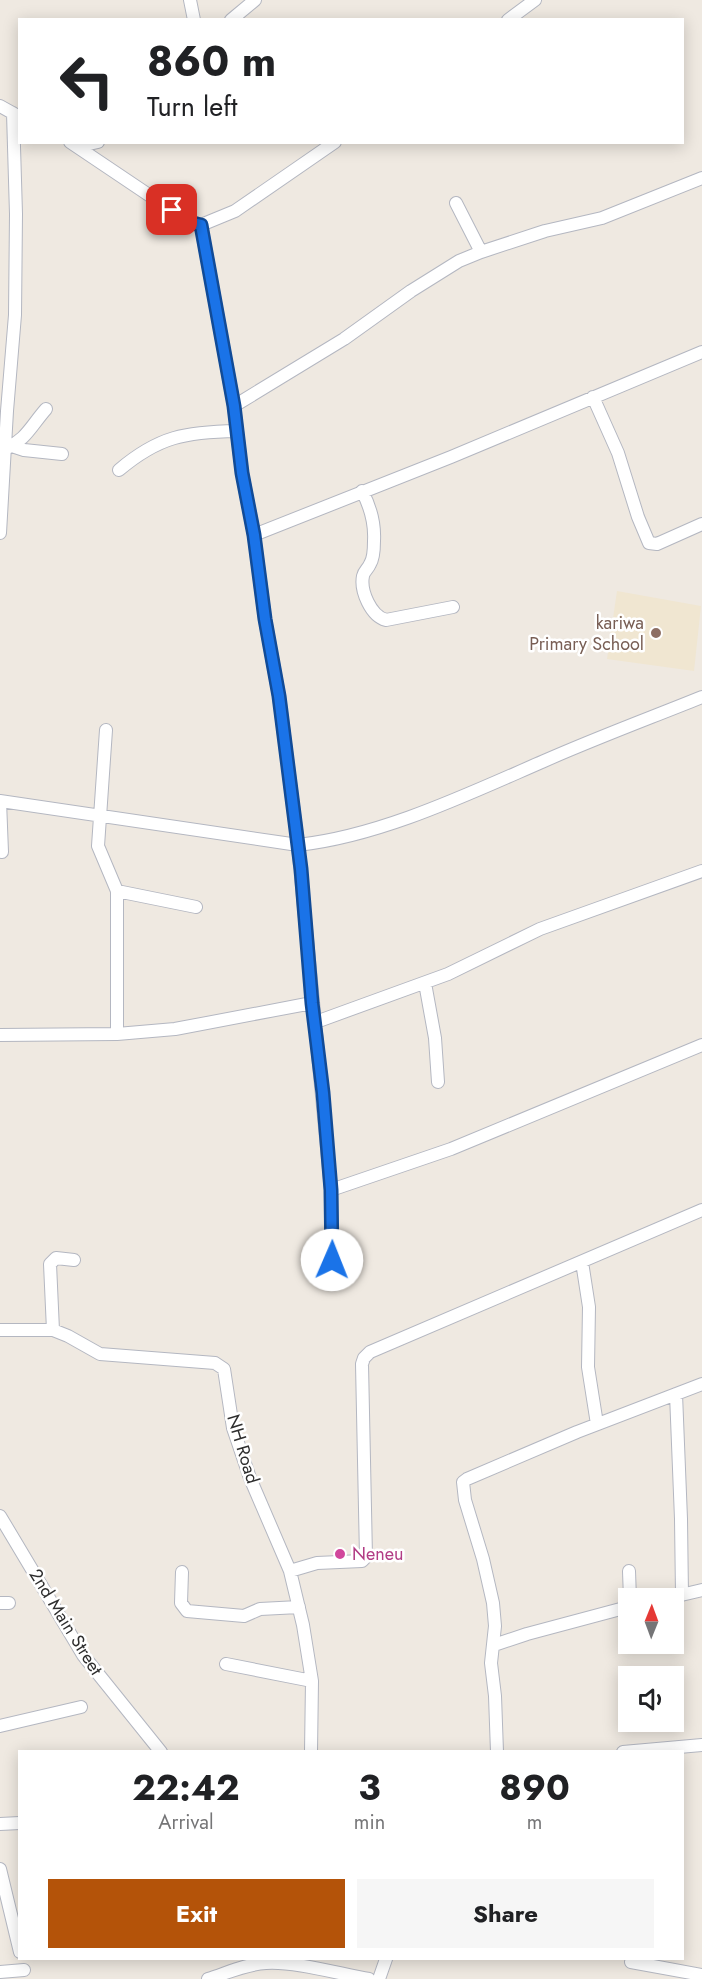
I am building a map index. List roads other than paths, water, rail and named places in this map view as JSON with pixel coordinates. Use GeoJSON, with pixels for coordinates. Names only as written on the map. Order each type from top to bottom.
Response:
{"type":"FeatureCollection","features":[{"type":"Feature","properties":{"kind":"street"},"geometry":{"type":"LineString","coordinates":[[189,0],[194,18]]}},
{"type":"Feature","properties":{"kind":"street"},"geometry":{"type":"LineString","coordinates":[[233,18],[255,0]]}},
{"type":"Feature","properties":{"kind":"street"},"geometry":{"type":"LineString","coordinates":[[511,18],[535,0]]}},
{"type":"Feature","properties":{"kind":"street"},"geometry":{"type":"LineString","coordinates":[[0,106],[16,115],[15,315],[8,448],[0,532]]}},
{"type":"Feature","properties":{"kind":"street"},"geometry":{"type":"LineString","coordinates":[[73,144],[183,218],[201,225],[235,211],[332,144]]}},
{"type":"Feature","properties":{"kind":"street"},"geometry":{"type":"LineString","coordinates":[[234,406],[344,339],[446,269],[481,252],[545,231],[602,218],[702,178]]}},
{"type":"Feature","properties":{"kind":"street"},"geometry":{"type":"LineString","coordinates":[[456,203],[481,252]]}},
{"type":"Feature","properties":{"kind":"street"},"geometry":{"type":"LineString","coordinates":[[201,225],[234,406],[242,473],[279,696],[298,845],[331,1190],[332,1260]]}},
{"type":"Feature","properties":{"kind":"street"},"geometry":{"type":"LineString","coordinates":[[254,535],[450,457],[702,352]]}},
{"type":"Feature","properties":{"kind":"street"},"geometry":{"type":"LineString","coordinates":[[593,397],[618,453],[638,517],[649,543],[657,544],[702,524]]}},
{"type":"Feature","properties":{"kind":"street"},"geometry":{"type":"LineString","coordinates":[[8,448],[17,444],[28,434],[46,409]]}},
{"type":"Feature","properties":{"kind":"street"},"geometry":{"type":"LineString","coordinates":[[119,470],[160,442],[184,434],[237,431]]}},
{"type":"Feature","properties":{"kind":"street"},"geometry":{"type":"LineString","coordinates":[[8,448],[62,454]]}},
{"type":"Feature","properties":{"kind":"street"},"geometry":{"type":"LineString","coordinates":[[362,491],[372,516],[375,539],[372,561],[363,576],[363,590],[375,612],[386,620],[453,608]]}},
{"type":"Feature","properties":{"kind":"street"},"geometry":{"type":"LineString","coordinates":[[2,852],[0,801],[298,845],[343,837],[458,800],[547,760],[702,697]]}},
{"type":"Feature","properties":{"kind":"street"},"geometry":{"type":"LineString","coordinates":[[106,730],[98,846],[117,891],[117,1034]]}},
{"type":"Feature","properties":{"kind":"street"},"geometry":{"type":"LineString","coordinates":[[316,1022],[425,983],[540,929],[702,871]]}},
{"type":"Feature","properties":{"kind":"street"},"geometry":{"type":"LineString","coordinates":[[117,891],[196,907]]}},
{"type":"Feature","properties":{"kind":"street"},"geometry":{"type":"LineString","coordinates":[[425,983],[435,1038],[438,1082]]}},
{"type":"Feature","properties":{"kind":"street"},"geometry":{"type":"LineString","coordinates":[[0,1035],[117,1034],[175,1029],[312,1003]]}},
{"type":"Feature","properties":{"kind":"street"},"geometry":{"type":"LineString","coordinates":[[331,1190],[451,1149],[702,1045]]}},
{"type":"Feature","properties":{"kind":"street"},"geometry":{"type":"LineString","coordinates":[[290,1571],[317,1563],[362,1561],[366,1557],[362,1364],[370,1352],[702,1210]]}},
{"type":"Feature","properties":{"kind":"street"},"geometry":{"type":"LineString","coordinates":[[53,1330],[50,1264],[56,1258],[74,1260]]}},
{"type":"Feature","properties":{"kind":"street"},"geometry":{"type":"LineString","coordinates":[[582,1262],[589,1308],[588,1367],[597,1424]]}},
{"type":"Feature","properties":{"kind":"street","name":"NH Road"},"geometry":{"type":"LineString","coordinates":[[0,1330],[53,1330],[100,1354],[215,1363],[224,1369],[233,1428],[250,1478],[290,1571],[299,1607],[312,1681],[311,1750]]}},
{"type":"Feature","properties":{"kind":"street"},"geometry":{"type":"LineString","coordinates":[[497,1750],[497,1722],[491,1663],[495,1626],[493,1603],[483,1559],[465,1500],[463,1482],[597,1424],[702,1384]]}},
{"type":"Feature","properties":{"kind":"street"},"geometry":{"type":"LineString","coordinates":[[676,1394],[682,1588]]}},
{"type":"Feature","properties":{"kind":"street","name":"2nd Main Street"},"geometry":{"type":"LineString","coordinates":[[0,1516],[90,1666],[133,1715],[159,1750]]}},
{"type":"Feature","properties":{"kind":"street"},"geometry":{"type":"LineString","coordinates":[[629,1570],[630,1588]]}},
{"type":"Feature","properties":{"kind":"street"},"geometry":{"type":"LineString","coordinates":[[182,1572],[181,1603],[187,1611],[244,1616],[260,1609],[299,1607]]}},
{"type":"Feature","properties":{"kind":"street"},"geometry":{"type":"LineString","coordinates":[[684,1594],[702,1590]]}},
{"type":"Feature","properties":{"kind":"street"},"geometry":{"type":"LineString","coordinates":[[494,1646],[618,1610]]}},
{"type":"Feature","properties":{"kind":"street"},"geometry":{"type":"LineString","coordinates":[[226,1664],[312,1681]]}},
{"type":"Feature","properties":{"kind":"street"},"geometry":{"type":"LineString","coordinates":[[0,1726],[81,1707]]}},
{"type":"Feature","properties":{"kind":"street"},"geometry":{"type":"LineString","coordinates":[[646,1750],[702,1745]]}},
{"type":"Feature","properties":{"kind":"street"},"geometry":{"type":"LineString","coordinates":[[0,1824],[18,1823]]}},
{"type":"Feature","properties":{"kind":"street"},"geometry":{"type":"LineString","coordinates":[[0,1869],[4,1908],[18,1946]]}},
{"type":"Feature","properties":{"kind":"street"},"geometry":{"type":"LineString","coordinates":[[379,1979],[386,1960]]}},
{"type":"Feature","properties":{"kind":"street"},"geometry":{"type":"LineString","coordinates":[[631,1962],[702,1975]]}},
{"type":"Feature","properties":{"kind":"street"},"geometry":{"type":"LineString","coordinates":[[208,1979],[252,1965],[268,1963],[369,1979]]}},
{"type":"Feature","properties":{"kind":"street"},"geometry":{"type":"LineString","coordinates":[[0,1972],[24,1970]]}},
{"type":"Feature","properties":{"kind":"place","name":"kariwa Primary School"},"geometry":{"type":"Point","coordinates":[656,633]}},
{"type":"Feature","properties":{"kind":"place","name":"Neneu"},"geometry":{"type":"Point","coordinates":[340,1554]}}]}
